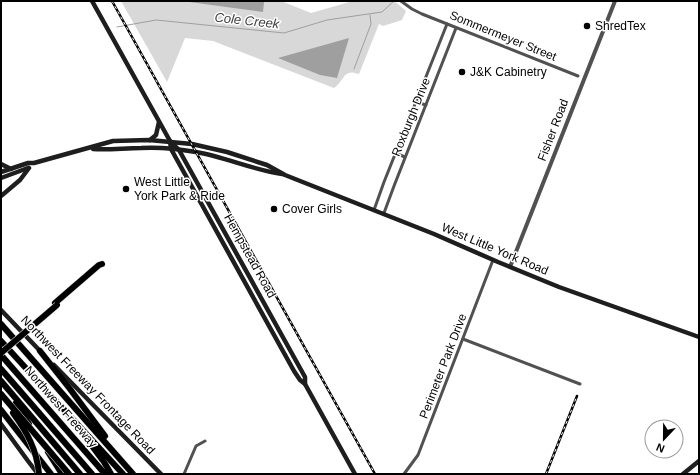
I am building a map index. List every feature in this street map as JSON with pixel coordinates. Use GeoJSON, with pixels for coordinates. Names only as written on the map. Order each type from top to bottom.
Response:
{"type":"FeatureCollection","features":[{"type":"Feature","properties":{"kind":"highway"},"geometry":{"type":"LineString","coordinates":[[1,349],[56,304],[101,267],[102,264],[99,265],[56,304],[1,354]]}},
{"type":"Feature","properties":{"kind":"highway"},"geometry":{"type":"LineString","coordinates":[[1,324],[133,474]]}},
{"type":"Feature","properties":{"kind":"highway"},"geometry":{"type":"LineString","coordinates":[[1,341],[123,474]]}},
{"type":"Feature","properties":{"kind":"highway"},"geometry":{"type":"LineString","coordinates":[[40,351],[133,474]]}},
{"type":"Feature","properties":{"kind":"highway","name":"Northwest Freeway"},"geometry":{"type":"LineString","coordinates":[[1,354],[105,474]]}},
{"type":"Feature","properties":{"kind":"highway"},"geometry":{"type":"LineString","coordinates":[[1,365],[40,414]]}},
{"type":"Feature","properties":{"kind":"highway"},"geometry":{"type":"LineString","coordinates":[[1,369],[92,473]]}},
{"type":"Feature","properties":{"kind":"highway"},"geometry":{"type":"LineString","coordinates":[[1,381],[80,474]]}},
{"type":"Feature","properties":{"kind":"highway"},"geometry":{"type":"LineString","coordinates":[[6,387],[62,474]]}},
{"type":"Feature","properties":{"kind":"highway"},"geometry":{"type":"LineString","coordinates":[[1,394],[69,474]]}},
{"type":"Feature","properties":{"kind":"highway"},"geometry":{"type":"LineString","coordinates":[[1,397],[22,424],[31,441],[37,457],[39,474]]}},
{"type":"Feature","properties":{"kind":"highway"},"geometry":{"type":"LineString","coordinates":[[1,410],[51,474]]}},
{"type":"Feature","properties":{"kind":"highway"},"geometry":{"type":"LineString","coordinates":[[74,420],[111,474]]}},
{"type":"Feature","properties":{"kind":"main road","name":"Hempstead Road"},"geometry":{"type":"LineString","coordinates":[[92,1],[170,141],[179,150],[305,377],[305,384]]}},
{"type":"Feature","properties":{"kind":"main road"},"geometry":{"type":"LineString","coordinates":[[149,140],[156,136],[159,122]]}},
{"type":"Feature","properties":{"kind":"main road","name":"West Little York Road"},"geometry":{"type":"LineString","coordinates":[[1,178],[29,168],[34,164],[113,141],[149,140],[192,144],[227,152],[267,165],[285,175],[443,237],[510,267],[589,298],[661,322],[699,337]]}},
{"type":"Feature","properties":{"kind":"main road","name":"Hempstead Road"},"geometry":{"type":"LineString","coordinates":[[170,141],[171,149],[300,380],[305,384],[355,474]]}},
{"type":"Feature","properties":{"kind":"main road","name":"West Little York Road"},"geometry":{"type":"LineString","coordinates":[[89,149],[112,150],[142,148],[179,150],[220,158],[266,172],[285,175]]}},
{"type":"Feature","properties":{"kind":"main road","name":"West Little York Road"},"geometry":{"type":"LineString","coordinates":[[1,172],[28,163],[34,164]]}},
{"type":"Feature","properties":{"kind":"main road"},"geometry":{"type":"LineString","coordinates":[[1,164],[11,169]]}},
{"type":"Feature","properties":{"kind":"main road"},"geometry":{"type":"LineString","coordinates":[[1,196],[20,180],[29,168]]}},
{"type":"Feature","properties":{"kind":"main road","name":"Northwest Freeway Frontage Road"},"geometry":{"type":"LineString","coordinates":[[1,310],[161,474]]}},
{"type":"Feature","properties":{"kind":"main road"},"geometry":{"type":"LineString","coordinates":[[1,424],[39,474]]}},
{"type":"Feature","properties":{"kind":"main road"},"geometry":{"type":"LineString","coordinates":[[683,474],[699,461]]}},
{"type":"Feature","properties":{"kind":"street","name":"Sommermeyer Street"},"geometry":{"type":"LineString","coordinates":[[401,1],[412,9],[446,24],[578,76]]}},
{"type":"Feature","properties":{"kind":"street","name":"Fisher Road"},"geometry":{"type":"LineString","coordinates":[[510,267],[615,1]]}},
{"type":"Feature","properties":{"kind":"street","name":"Roxburgh Drive"},"geometry":{"type":"LineString","coordinates":[[374,210],[446,24]]}},
{"type":"Feature","properties":{"kind":"street","name":"Roxburgh Drive"},"geometry":{"type":"LineString","coordinates":[[384,214],[456,28]]}},
{"type":"Feature","properties":{"kind":"street"},"geometry":{"type":"LineString","coordinates":[[416,102],[426,105]]}},
{"type":"Feature","properties":{"kind":"street"},"geometry":{"type":"LineString","coordinates":[[395,154],[405,157]]}},
{"type":"Feature","properties":{"kind":"street","name":"Perimeter Park Drive"},"geometry":{"type":"LineString","coordinates":[[404,474],[418,455],[493,260]]}},
{"type":"Feature","properties":{"kind":"street"},"geometry":{"type":"LineString","coordinates":[[463,339],[580,384]]}},
{"type":"Feature","properties":{"kind":"street"},"geometry":{"type":"LineString","coordinates":[[184,474],[196,446],[205,441]]}},
{"type":"Feature","properties":{"kind":"shaded area"},"geometry":{"type":"Polygon","coordinates":[[[121,1],[281,1],[311,13],[353,1],[394,1],[406,11],[402,20],[383,26],[379,24],[359,74],[347,74],[334,88],[213,41],[185,38],[167,82],[121,1]]]}},
{"type":"Feature","properties":{"kind":"shaded area"},"geometry":{"type":"Polygon","coordinates":[[[182,1],[262,1],[264,2],[263,12],[182,1]]]}},
{"type":"Feature","properties":{"kind":"shaded area"},"geometry":{"type":"Polygon","coordinates":[[[349,38],[337,78],[320,75],[278,58],[349,38]]]}},
{"type":"Feature","properties":{"kind":"waterway","name":"Cole Creek"},"geometry":{"type":"LineString","coordinates":[[117,27],[156,20],[284,33],[327,20],[382,12],[394,1]]}},
{"type":"Feature","properties":{"kind":"waterway"},"geometry":{"type":"LineString","coordinates":[[354,69],[371,24],[370,15]]}},
{"type":"Feature","properties":{"kind":"railway"},"geometry":{"type":"LineString","coordinates":[[112,1],[375,474]]}},
{"type":"Feature","properties":{"kind":"railway"},"geometry":{"type":"LineString","coordinates":[[546,474],[577,396]]}},
{"type":"Feature","properties":{"kind":"place","name":"ShredTex"},"geometry":{"type":"Point","coordinates":[587,26]}},
{"type":"Feature","properties":{"kind":"place","name":"J&K Cabinetry"},"geometry":{"type":"Point","coordinates":[462,72]}},
{"type":"Feature","properties":{"kind":"place","name":"West Little York Park & Ride"},"geometry":{"type":"Point","coordinates":[126,189]}},
{"type":"Feature","properties":{"kind":"place","name":"Cover Girls"},"geometry":{"type":"Point","coordinates":[274,209]}}]}
